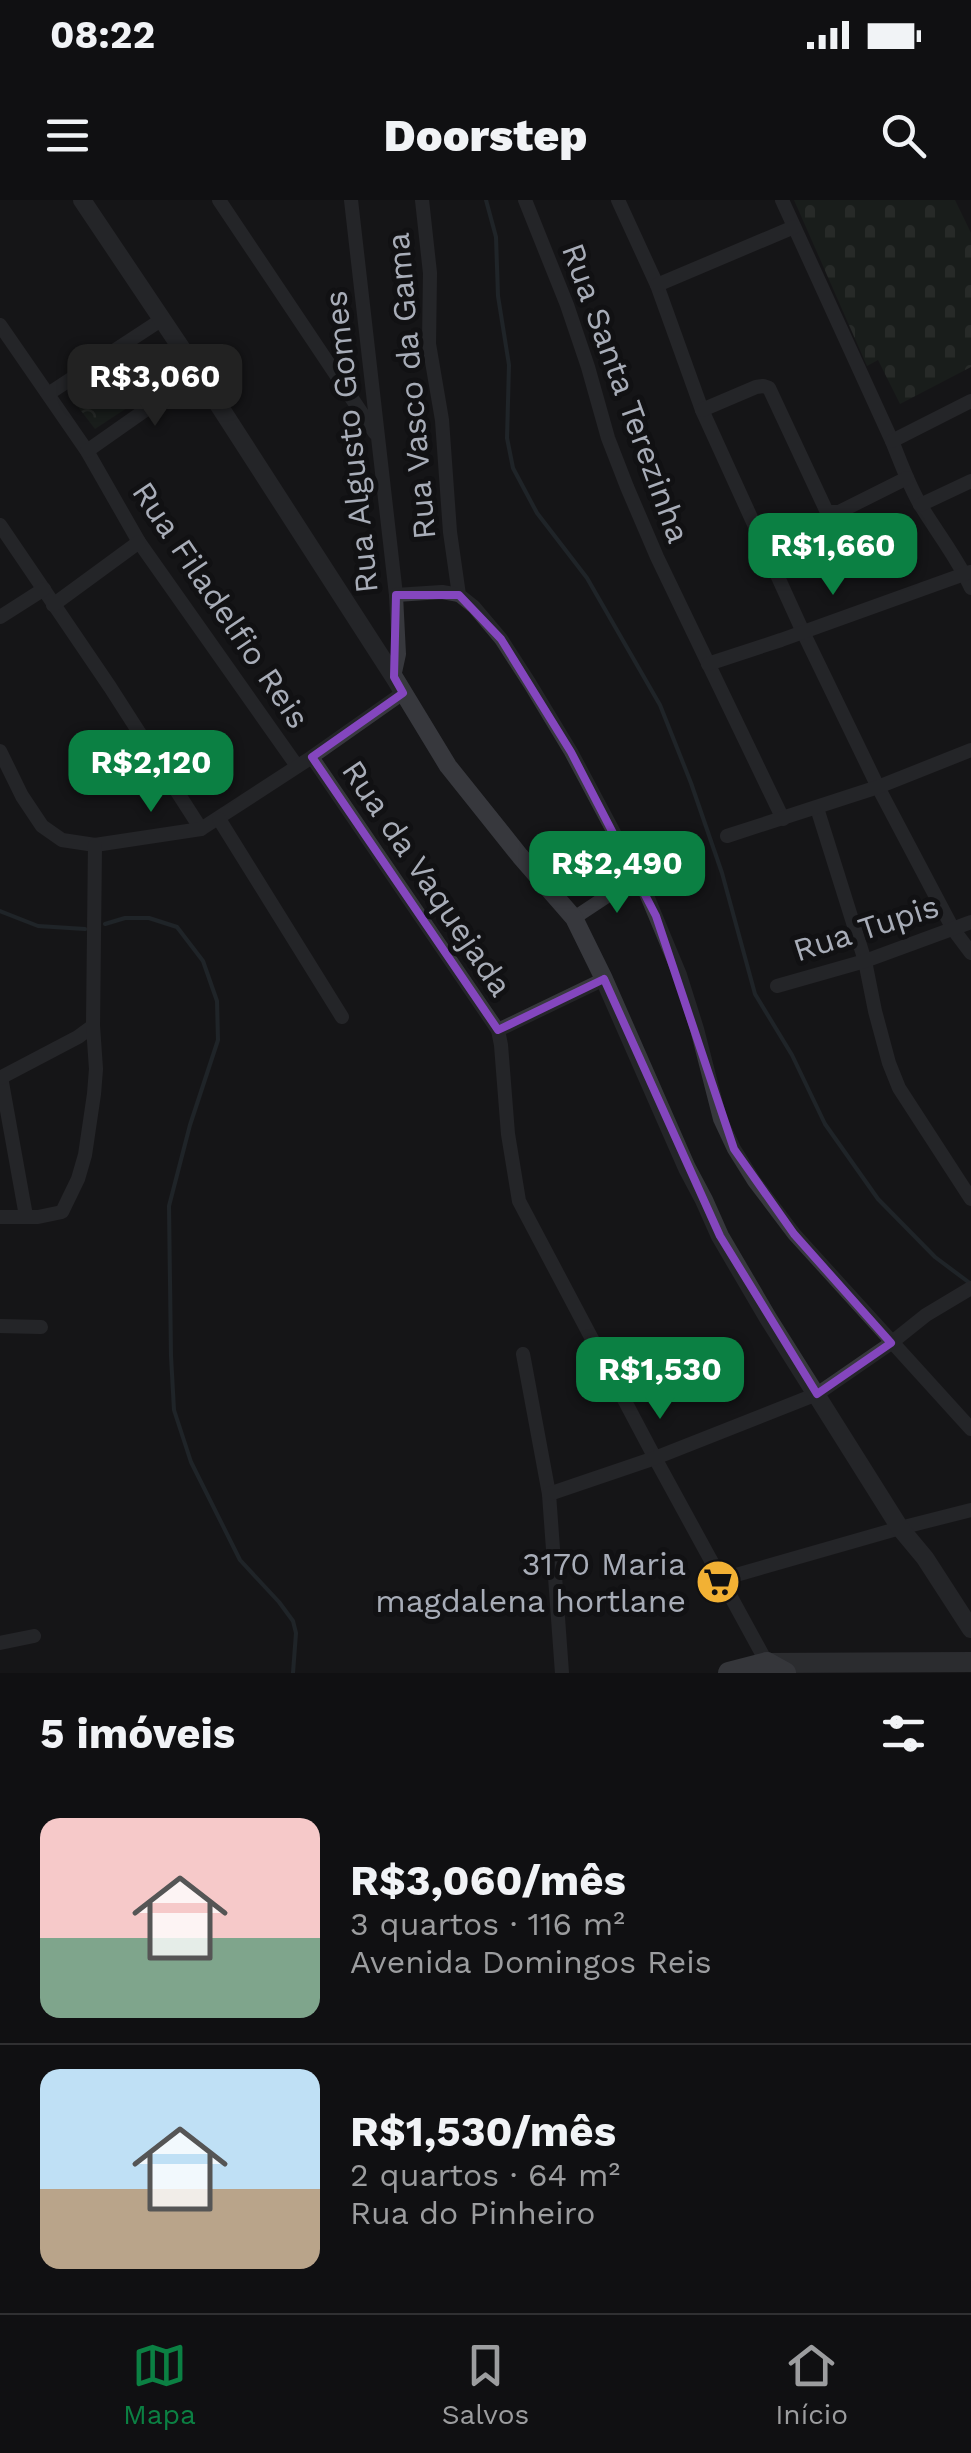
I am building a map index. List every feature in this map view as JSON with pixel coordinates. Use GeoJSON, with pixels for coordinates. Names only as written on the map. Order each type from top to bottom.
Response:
{"type":"FeatureCollection","features":[{"type":"Feature","properties":{"kind":"highway"},"geometry":{"type":"LineString","coordinates":[[729,1673],[776,1668]]}},
{"type":"Feature","properties":{"kind":"main road"},"geometry":{"type":"LineString","coordinates":[[776,1668],[971,1662]]}},
{"type":"Feature","properties":{"kind":"street"},"geometry":{"type":"LineString","coordinates":[[82,200],[198,372],[448,766],[574,918],[720,1236],[900,1528],[925,1558],[971,1629]]}},
{"type":"Feature","properties":{"kind":"street"},"geometry":{"type":"LineString","coordinates":[[219,200],[379,438]]}},
{"type":"Feature","properties":{"kind":"street","name":"Rua Algusto Gomes"},"geometry":{"type":"LineString","coordinates":[[352,200],[396,595],[399,685]]}},
{"type":"Feature","properties":{"kind":"street","name":"Rua Santa Terezinha"},"geometry":{"type":"LineString","coordinates":[[525,200],[567,305],[626,486],[656,557],[784,819]]}},
{"type":"Feature","properties":{"kind":"street"},"geometry":{"type":"LineString","coordinates":[[618,200],[656,285],[702,410],[803,632],[878,787],[953,929],[971,953]]}},
{"type":"Feature","properties":{"kind":"street"},"geometry":{"type":"LineString","coordinates":[[708,664],[969,578],[920,505],[782,200]]}},
{"type":"Feature","properties":{"kind":"street","name":"Rua Vasco da Gama"},"geometry":{"type":"LineString","coordinates":[[419,203],[430,272],[429,344],[442,420],[459,594]]}},
{"type":"Feature","properties":{"kind":"street"},"geometry":{"type":"LineString","coordinates":[[656,285],[794,226]]}},
{"type":"Feature","properties":{"kind":"street"},"geometry":{"type":"LineString","coordinates":[[48,394],[161,320]]}},
{"type":"Feature","properties":{"kind":"street","name":"Rua Filadelfio Reis"},"geometry":{"type":"LineString","coordinates":[[0,325],[87,450],[139,542],[297,766]]}},
{"type":"Feature","properties":{"kind":"street"},"geometry":{"type":"LineString","coordinates":[[87,450],[198,372]]}},
{"type":"Feature","properties":{"kind":"street"},"geometry":{"type":"LineString","coordinates":[[702,410],[756,388],[768,388],[830,512],[840,512],[907,478]]}},
{"type":"Feature","properties":{"kind":"street"},"geometry":{"type":"LineString","coordinates":[[892,441],[971,400]]}},
{"type":"Feature","properties":{"kind":"street"},"geometry":{"type":"LineString","coordinates":[[920,505],[971,482]]}},
{"type":"Feature","properties":{"kind":"street"},"geometry":{"type":"LineString","coordinates":[[0,524],[200,829]]}},
{"type":"Feature","properties":{"kind":"street"},"geometry":{"type":"LineString","coordinates":[[53,605],[139,542]]}},
{"type":"Feature","properties":{"kind":"street"},"geometry":{"type":"LineString","coordinates":[[0,618],[44,589]]}},
{"type":"Feature","properties":{"kind":"street"},"geometry":{"type":"LineString","coordinates":[[396,595],[459,594],[501,639],[572,752],[656,916],[680,975],[720,1119],[734,1149],[794,1234],[971,1429]]}},
{"type":"Feature","properties":{"kind":"street"},"geometry":{"type":"LineString","coordinates":[[0,751],[42,826],[62,840],[95,845],[200,829],[312,757],[399,685]]}},
{"type":"Feature","properties":{"kind":"street"},"geometry":{"type":"LineString","coordinates":[[727,836],[878,787],[971,750]]}},
{"type":"Feature","properties":{"kind":"street","name":"Rua da Vaquejada"},"geometry":{"type":"LineString","coordinates":[[312,757],[498,1030]]}},
{"type":"Feature","properties":{"kind":"street"},"geometry":{"type":"LineString","coordinates":[[817,808],[865,961],[889,1063],[899,1088],[971,1199]]}},
{"type":"Feature","properties":{"kind":"street"},"geometry":{"type":"LineString","coordinates":[[219,819],[342,1017]]}},
{"type":"Feature","properties":{"kind":"street"},"geometry":{"type":"LineString","coordinates":[[0,1218],[52,1216],[62,1212],[78,1179],[96,1068],[95,845]]}},
{"type":"Feature","properties":{"kind":"street"},"geometry":{"type":"LineString","coordinates":[[574,918],[636,877]]}},
{"type":"Feature","properties":{"kind":"street","name":"Rua Tupis"},"geometry":{"type":"LineString","coordinates":[[777,986],[865,961],[971,922]]}},
{"type":"Feature","properties":{"kind":"street"},"geometry":{"type":"LineString","coordinates":[[604,979],[498,1030],[519,1201],[655,1458],[776,1668]]}},
{"type":"Feature","properties":{"kind":"street"},"geometry":{"type":"LineString","coordinates":[[26,1216],[1,1077],[93,1026]]}},
{"type":"Feature","properties":{"kind":"street"},"geometry":{"type":"LineString","coordinates":[[549,1494],[655,1458],[817,1394],[892,1344],[926,1315],[971,1288]]}},
{"type":"Feature","properties":{"kind":"street"},"geometry":{"type":"LineString","coordinates":[[0,1326],[42,1326]]}},
{"type":"Feature","properties":{"kind":"street"},"geometry":{"type":"LineString","coordinates":[[523,1354],[549,1494],[562,1673]]}},
{"type":"Feature","properties":{"kind":"street"},"geometry":{"type":"LineString","coordinates":[[722,1579],[971,1510]]}},
{"type":"Feature","properties":{"kind":"street"},"geometry":{"type":"LineString","coordinates":[[0,1643],[34,1636]]}},
{"type":"Feature","properties":{"kind":"highlighted area"},"geometry":{"type":"Polygon","coordinates":[[[396,595],[459,595],[501,639],[571,752],[656,916],[734,1149],[794,1234],[891,1343],[817,1394],[720,1236],[604,979],[498,1030],[312,757],[403,693],[394,677],[396,595]]]}},
{"type":"Feature","properties":{"kind":"green space"},"geometry":{"type":"Polygon","coordinates":[[[794,200],[955,200],[971,233],[971,367],[900,404],[878,360],[867,366],[794,200]]]}},
{"type":"Feature","properties":{"kind":"green space"},"geometry":{"type":"Polygon","coordinates":[[[154,350],[174,377],[95,429],[72,399],[154,350]]]}},
{"type":"Feature","properties":{"kind":"waterway"},"geometry":{"type":"LineString","coordinates":[[486,200],[496,237],[498,296],[509,365],[507,438],[513,468],[537,513],[587,578],[660,705],[722,873],[755,994],[792,1055],[825,1124],[878,1199],[935,1257],[971,1284]]}},
{"type":"Feature","properties":{"kind":"waterway"},"geometry":{"type":"LineString","coordinates":[[0,911],[38,926],[85,929]]}},
{"type":"Feature","properties":{"kind":"waterway"},"geometry":{"type":"LineString","coordinates":[[105,924],[125,918],[149,918],[177,927],[203,961],[217,1001],[218,1040],[169,1206],[174,1410],[191,1462],[240,1560],[293,1621],[293,1673]]}},
{"type":"Feature","properties":{"kind":"place","name":"3170 Maria magdalena hortlane"},"geometry":{"type":"Point","coordinates":[718,1582]}}]}
